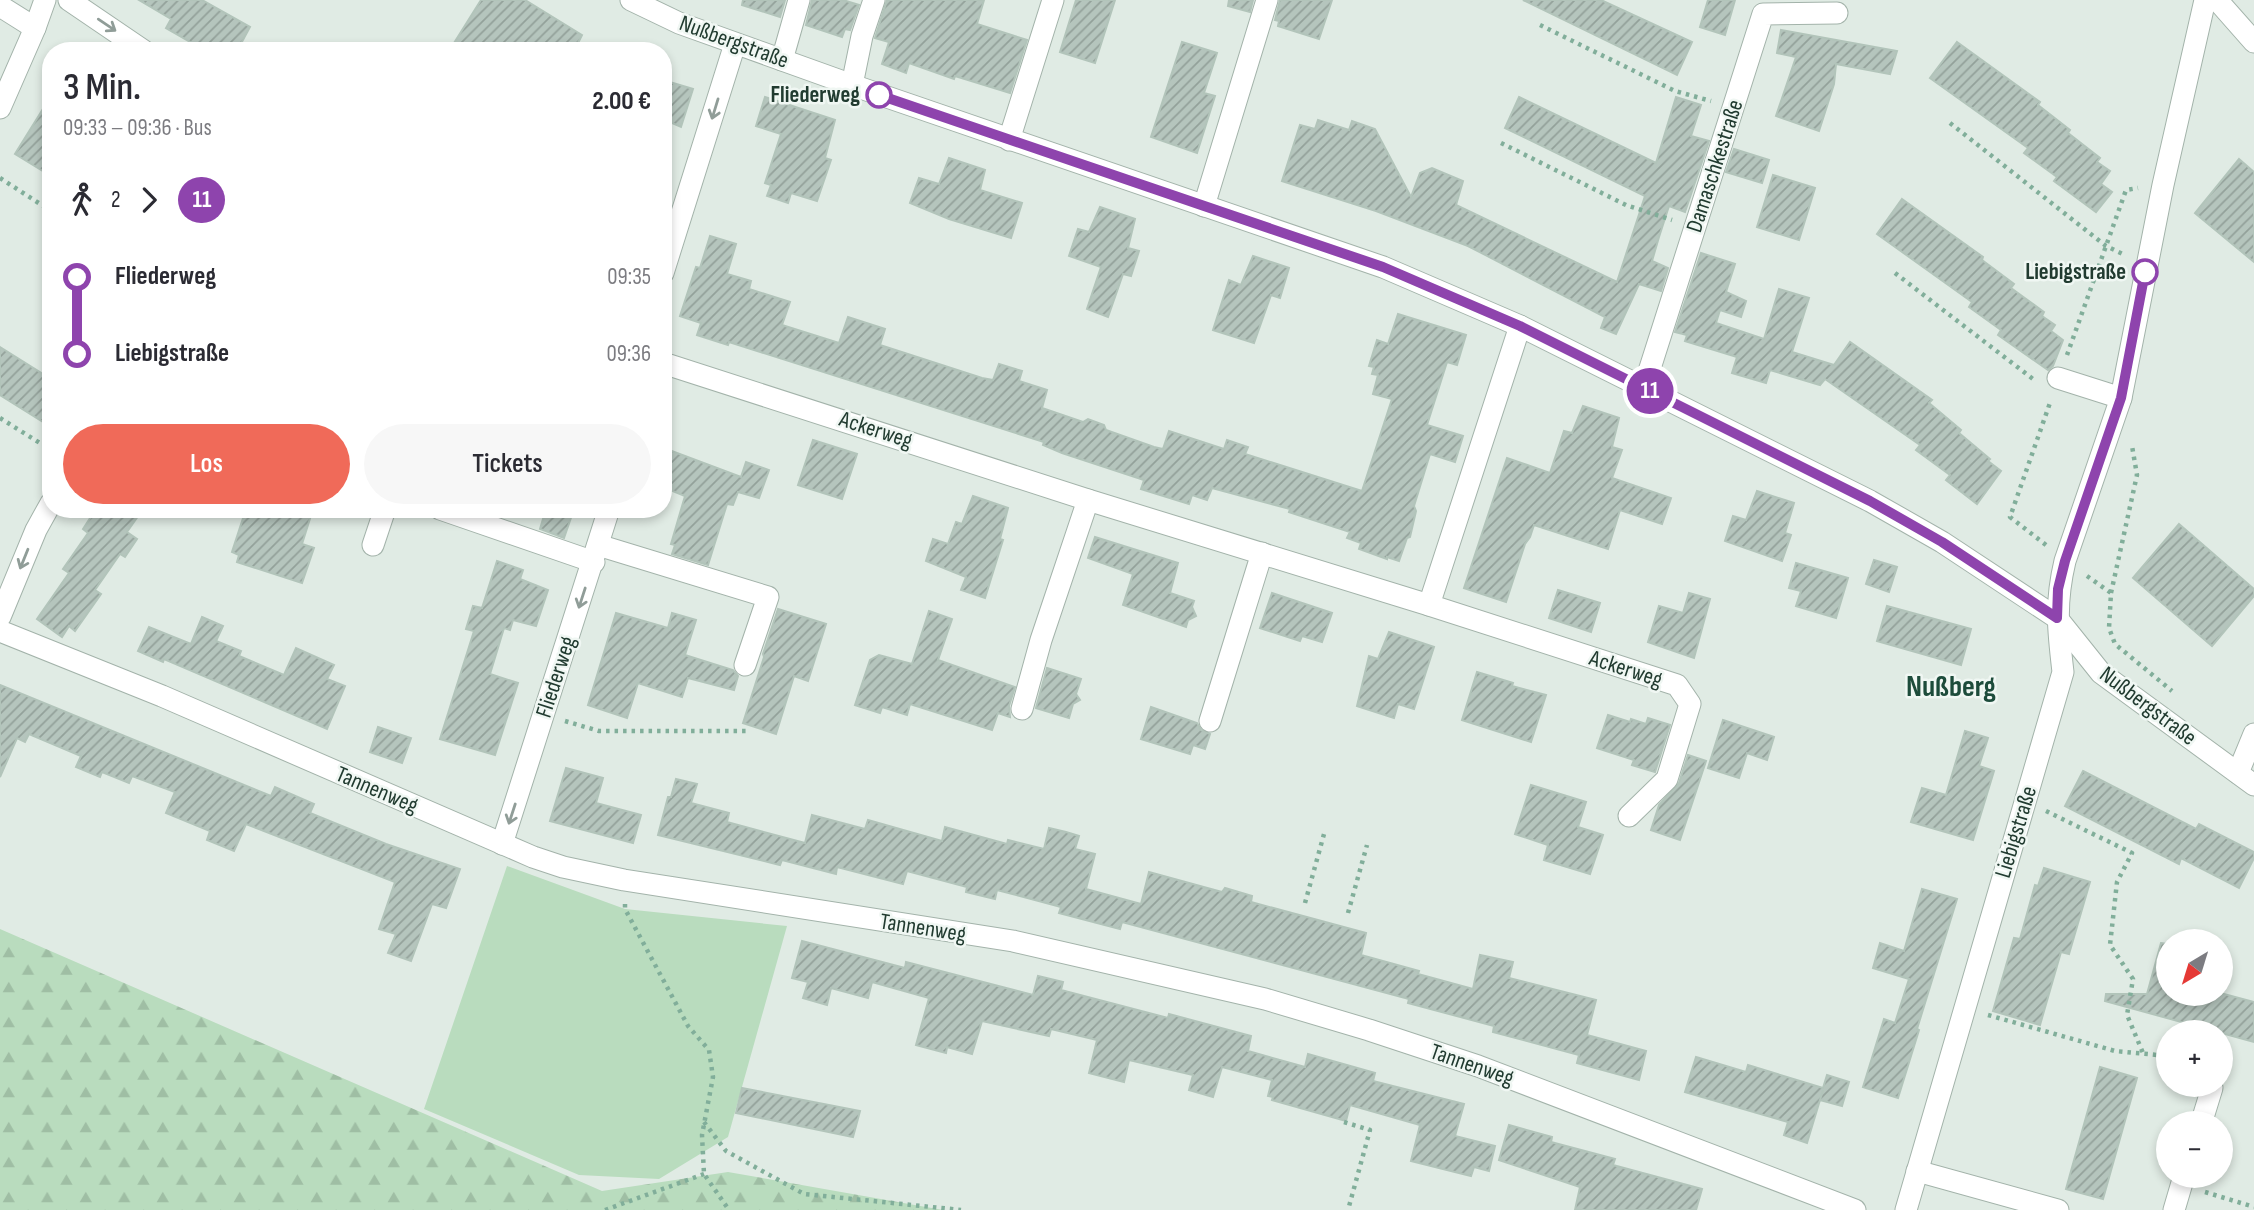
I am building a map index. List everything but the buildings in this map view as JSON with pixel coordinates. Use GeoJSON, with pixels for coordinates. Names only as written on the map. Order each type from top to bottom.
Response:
{"type":"FeatureCollection","features":[{"type":"Feature","properties":{"kind":"street"},"geometry":{"type":"LineString","coordinates":[[0,108],[36,28],[45,0]]}},
{"type":"Feature","properties":{"kind":"street"},"geometry":{"type":"LineString","coordinates":[[69,0],[131,42]]}},
{"type":"Feature","properties":{"kind":"street","name":"Nußbergstraße"},"geometry":{"type":"LineString","coordinates":[[631,0],[667,8],[735,44],[1383,267],[1520,326],[1870,501],[1989,572],[2057,618],[2101,673],[2246,779]]}},
{"type":"Feature","properties":{"kind":"street"},"geometry":{"type":"LineString","coordinates":[[782,60],[799,0]]}},
{"type":"Feature","properties":{"kind":"street"},"geometry":{"type":"LineString","coordinates":[[852,85],[862,36],[874,0]]}},
{"type":"Feature","properties":{"kind":"street"},"geometry":{"type":"LineString","coordinates":[[1009,140],[1053,0]]}},
{"type":"Feature","properties":{"kind":"street"},"geometry":{"type":"LineString","coordinates":[[1204,205],[1267,0]]}},
{"type":"Feature","properties":{"kind":"street"},"geometry":{"type":"LineString","coordinates":[[2207,0],[2254,42]]}},
{"type":"Feature","properties":{"kind":"street","name":"Liebigstraße"},"geometry":{"type":"LineString","coordinates":[[1906,1210],[2063,672],[2057,618],[2058,589],[2065,561],[2121,398],[2147,265],[2207,0]]}},
{"type":"Feature","properties":{"kind":"street"},"geometry":{"type":"LineString","coordinates":[[0,6],[36,28]]}},
{"type":"Feature","properties":{"kind":"street","name":"Damaschkestraße"},"geometry":{"type":"LineString","coordinates":[[1644,387],[1763,14],[1799,7],[1837,13]]}},
{"type":"Feature","properties":{"kind":"street"},"geometry":{"type":"LineString","coordinates":[[672,245],[735,44]]}},
{"type":"Feature","properties":{"kind":"street"},"geometry":{"type":"LineString","coordinates":[[1429,606],[1520,326]]}},
{"type":"Feature","properties":{"kind":"street","name":"Ackerweg"},"geometry":{"type":"LineString","coordinates":[[672,366],[1677,685],[1690,704],[1667,779],[1629,816]]}},
{"type":"Feature","properties":{"kind":"street"},"geometry":{"type":"LineString","coordinates":[[2050,382],[2121,398]]}},
{"type":"Feature","properties":{"kind":"street"},"geometry":{"type":"LineString","coordinates":[[1022,709],[1041,640],[1088,499]]}},
{"type":"Feature","properties":{"kind":"street"},"geometry":{"type":"LineString","coordinates":[[0,617],[43,518]]}},
{"type":"Feature","properties":{"kind":"street"},"geometry":{"type":"LineString","coordinates":[[373,545],[382,518]]}},
{"type":"Feature","properties":{"kind":"street"},"geometry":{"type":"LineString","coordinates":[[465,518],[544,547],[596,553],[768,597],[745,664]]}},
{"type":"Feature","properties":{"kind":"street","name":"Fliederweg"},"geometry":{"type":"LineString","coordinates":[[502,844],[606,518]]}},
{"type":"Feature","properties":{"kind":"street"},"geometry":{"type":"LineString","coordinates":[[1210,721],[1262,553]]}},
{"type":"Feature","properties":{"kind":"street","name":"Tannenweg"},"geometry":{"type":"LineString","coordinates":[[0,631],[162,696],[502,844],[563,867],[624,880],[1013,941],[1265,999],[1478,1066],[1855,1210]]}},
{"type":"Feature","properties":{"kind":"street"},"geometry":{"type":"LineString","coordinates":[[2246,779],[2254,734]]}},
{"type":"Feature","properties":{"kind":"street"},"geometry":{"type":"LineString","coordinates":[[1917,1171],[2058,1210]]}},
{"type":"Feature","properties":{"kind":"street"},"geometry":{"type":"LineString","coordinates":[[2174,1210],[2181,1188]]}},
{"type":"Feature","properties":{"kind":"path"},"geometry":{"type":"LineString","coordinates":[[1540,24],[1675,91],[1734,108]]}},
{"type":"Feature","properties":{"kind":"path"},"geometry":{"type":"LineString","coordinates":[[1950,123],[2106,246],[2147,265]]}},
{"type":"Feature","properties":{"kind":"path"},"geometry":{"type":"LineString","coordinates":[[1501,143],[1626,205],[1696,228]]}},
{"type":"Feature","properties":{"kind":"path"},"geometry":{"type":"LineString","coordinates":[[0,178],[42,205]]}},
{"type":"Feature","properties":{"kind":"path"},"geometry":{"type":"LineString","coordinates":[[1895,273],[2050,382]]}},
{"type":"Feature","properties":{"kind":"path"},"geometry":{"type":"LineString","coordinates":[[0,418],[42,444]]}},
{"type":"Feature","properties":{"kind":"path"},"geometry":{"type":"LineString","coordinates":[[2110,430],[2131,439],[2137,475],[2110,593],[2109,628],[2115,643],[2174,693]]}},
{"type":"Feature","properties":{"kind":"path"},"geometry":{"type":"LineString","coordinates":[[2065,561],[2110,593]]}},
{"type":"Feature","properties":{"kind":"path"},"geometry":{"type":"LineString","coordinates":[[544,715],[599,731],[749,731]]}},
{"type":"Feature","properties":{"kind":"path"},"geometry":{"type":"LineString","coordinates":[[2025,801],[2132,853],[2117,883],[2110,945],[2133,979],[2127,1015],[2144,1053]]}},
{"type":"Feature","properties":{"kind":"path"},"geometry":{"type":"LineString","coordinates":[[1305,904],[1324,834]]}},
{"type":"Feature","properties":{"kind":"path"},"geometry":{"type":"LineString","coordinates":[[1348,913],[1367,845]]}},
{"type":"Feature","properties":{"kind":"path"},"geometry":{"type":"LineString","coordinates":[[624,880],[625,909],[688,1026],[709,1050],[713,1077],[702,1135],[704,1174],[729,1210]]}},
{"type":"Feature","properties":{"kind":"path"},"geometry":{"type":"LineString","coordinates":[[1964,1008],[2115,1051],[2156,1054]]}},
{"type":"Feature","properties":{"kind":"path"},"geometry":{"type":"LineString","coordinates":[[704,1122],[726,1151],[804,1194],[961,1210]]}},
{"type":"Feature","properties":{"kind":"path"},"geometry":{"type":"LineString","coordinates":[[1344,1122],[1370,1130],[1348,1210]]}},
{"type":"Feature","properties":{"kind":"path"},"geometry":{"type":"LineString","coordinates":[[605,1210],[704,1174]]}},
{"type":"Feature","properties":{"kind":"path"},"geometry":{"type":"LineString","coordinates":[[2204,1188],[2254,1207]]}},
{"type":"Feature","properties":{"kind":"green space"},"geometry":{"type":"Polygon","coordinates":[[[507,866],[625,909],[787,926],[728,1137],[659,1179],[579,1175],[424,1109],[507,866]]]}},
{"type":"Feature","properties":{"kind":"green space"},"geometry":{"type":"Polygon","coordinates":[[[0,929],[602,1191],[728,1172],[943,1210],[0,1210],[0,929]]]}},
{"type":"Feature","properties":{"kind":"bus line","name":"11"},"geometry":{"type":"LineString","coordinates":[[879,95],[1383,267],[1520,326],[1870,501],[1942,542],[2057,618],[2058,589],[2065,561],[2121,398],[2145,272]]}},
{"type":"Feature","properties":{"kind":"place","name":"Fliederweg"},"geometry":{"type":"Point","coordinates":[879,95]}},
{"type":"Feature","properties":{"kind":"place","name":"Liebigstraße"},"geometry":{"type":"Point","coordinates":[2145,272]}},
{"type":"Feature","properties":{"kind":"district","name":"Nußberg"},"geometry":{"type":"Point","coordinates":[1951,687]}}]}
